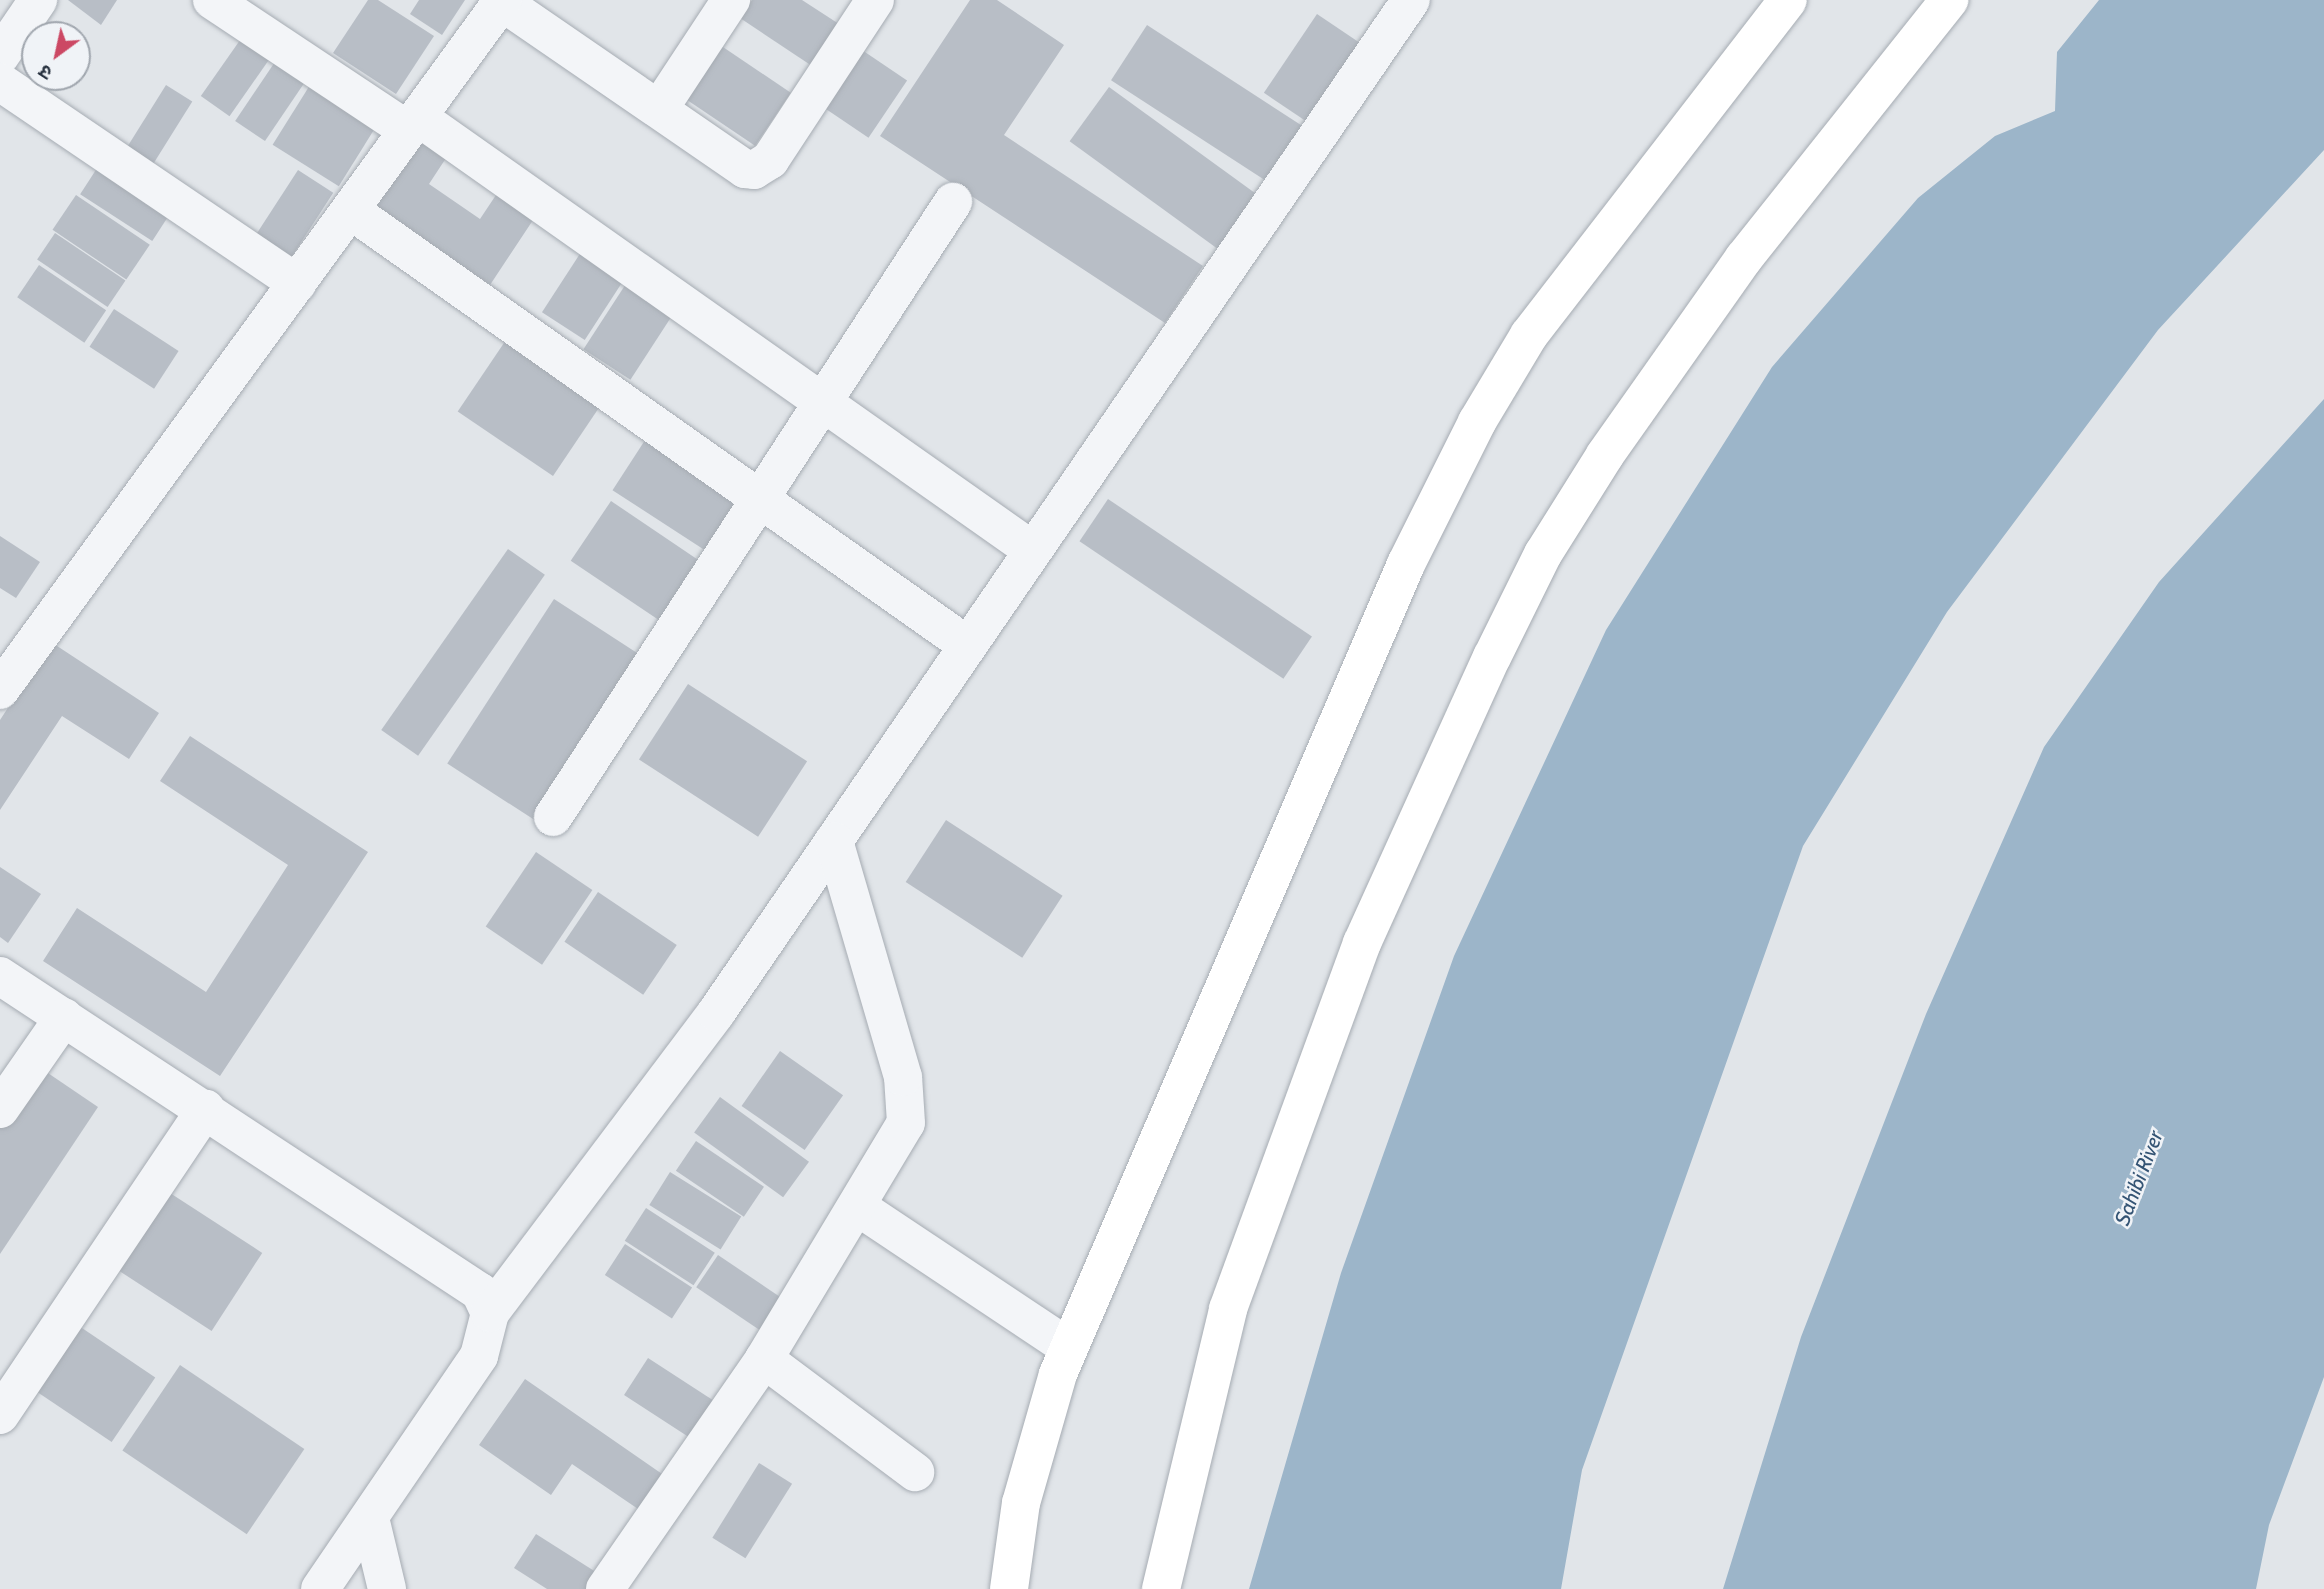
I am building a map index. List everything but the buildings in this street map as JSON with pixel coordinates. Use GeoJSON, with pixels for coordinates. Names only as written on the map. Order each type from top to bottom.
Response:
{"type":"FeatureCollection","features":[{"type":"Feature","properties":{"kind":"street"},"geometry":{"type":"LineString","coordinates":[[38,0],[1,58],[297,283]]}},
{"type":"Feature","properties":{"kind":"street"},"geometry":{"type":"LineString","coordinates":[[212,0],[413,124],[1032,550]]}},
{"type":"Feature","properties":{"kind":"street"},"geometry":{"type":"LineString","coordinates":[[659,109],[731,0]]}},
{"type":"Feature","properties":{"kind":"street"},"geometry":{"type":"LineString","coordinates":[[0,690],[503,1],[745,169],[763,167],[875,0]]}},
{"type":"Feature","properties":{"kind":"street"},"geometry":{"type":"LineString","coordinates":[[320,1589],[479,1356],[490,1313],[716,1013],[1411,0]]}},
{"type":"Feature","properties":{"kind":"street"},"geometry":{"type":"LineString","coordinates":[[1009,1589],[1021,1503],[1068,1347],[1377,622],[1477,422],[1529,335],[1788,0]]}},
{"type":"Feature","properties":{"kind":"street"},"geometry":{"type":"LineString","coordinates":[[1161,1589],[1228,1309],[1362,943],[1514,611],[1605,455],[1744,258],[1949,0]]}},
{"type":"Feature","properties":{"kind":"street"},"geometry":{"type":"LineString","coordinates":[[553,817],[763,501],[820,402],[953,202]]}},
{"type":"Feature","properties":{"kind":"street"},"geometry":{"type":"LineString","coordinates":[[350,210],[967,645]]}},
{"type":"Feature","properties":{"kind":"street"},"geometry":{"type":"LineString","coordinates":[[612,1586],[764,1359],[899,1142],[907,1103],[834,841]]}},
{"type":"Feature","properties":{"kind":"street"},"geometry":{"type":"LineString","coordinates":[[0,976],[462,1275],[480,1292],[490,1313]]}},
{"type":"Feature","properties":{"kind":"street"},"geometry":{"type":"LineString","coordinates":[[0,1109],[64,1017]]}},
{"type":"Feature","properties":{"kind":"street"},"geometry":{"type":"LineString","coordinates":[[0,1415],[206,1109]]}},
{"type":"Feature","properties":{"kind":"street"},"geometry":{"type":"LineString","coordinates":[[858,1207],[1068,1347]]}},
{"type":"Feature","properties":{"kind":"street"},"geometry":{"type":"LineString","coordinates":[[764,1359],[915,1472]]}},
{"type":"Feature","properties":{"kind":"street"},"geometry":{"type":"LineString","coordinates":[[370,1518],[387,1589]]}},
{"type":"Feature","properties":{"kind":"water"},"geometry":{"type":"Polygon","coordinates":[[[2099,0],[2324,0],[2324,150],[2158,330],[1947,612],[1803,846],[1582,1470],[1561,1589],[1249,1589],[1341,1273],[1454,956],[1606,630],[1772,367],[1918,198],[1995,136],[2055,111],[2057,52],[2099,0]]]}},
{"type":"Feature","properties":{"kind":"water","name":"Sahibi River"},"geometry":{"type":"Polygon","coordinates":[[[2324,399],[2324,1377],[2269,1525],[2256,1589],[1723,1589],[1801,1337],[1926,1014],[2044,747],[2159,582],[2324,399]]]}}]}
